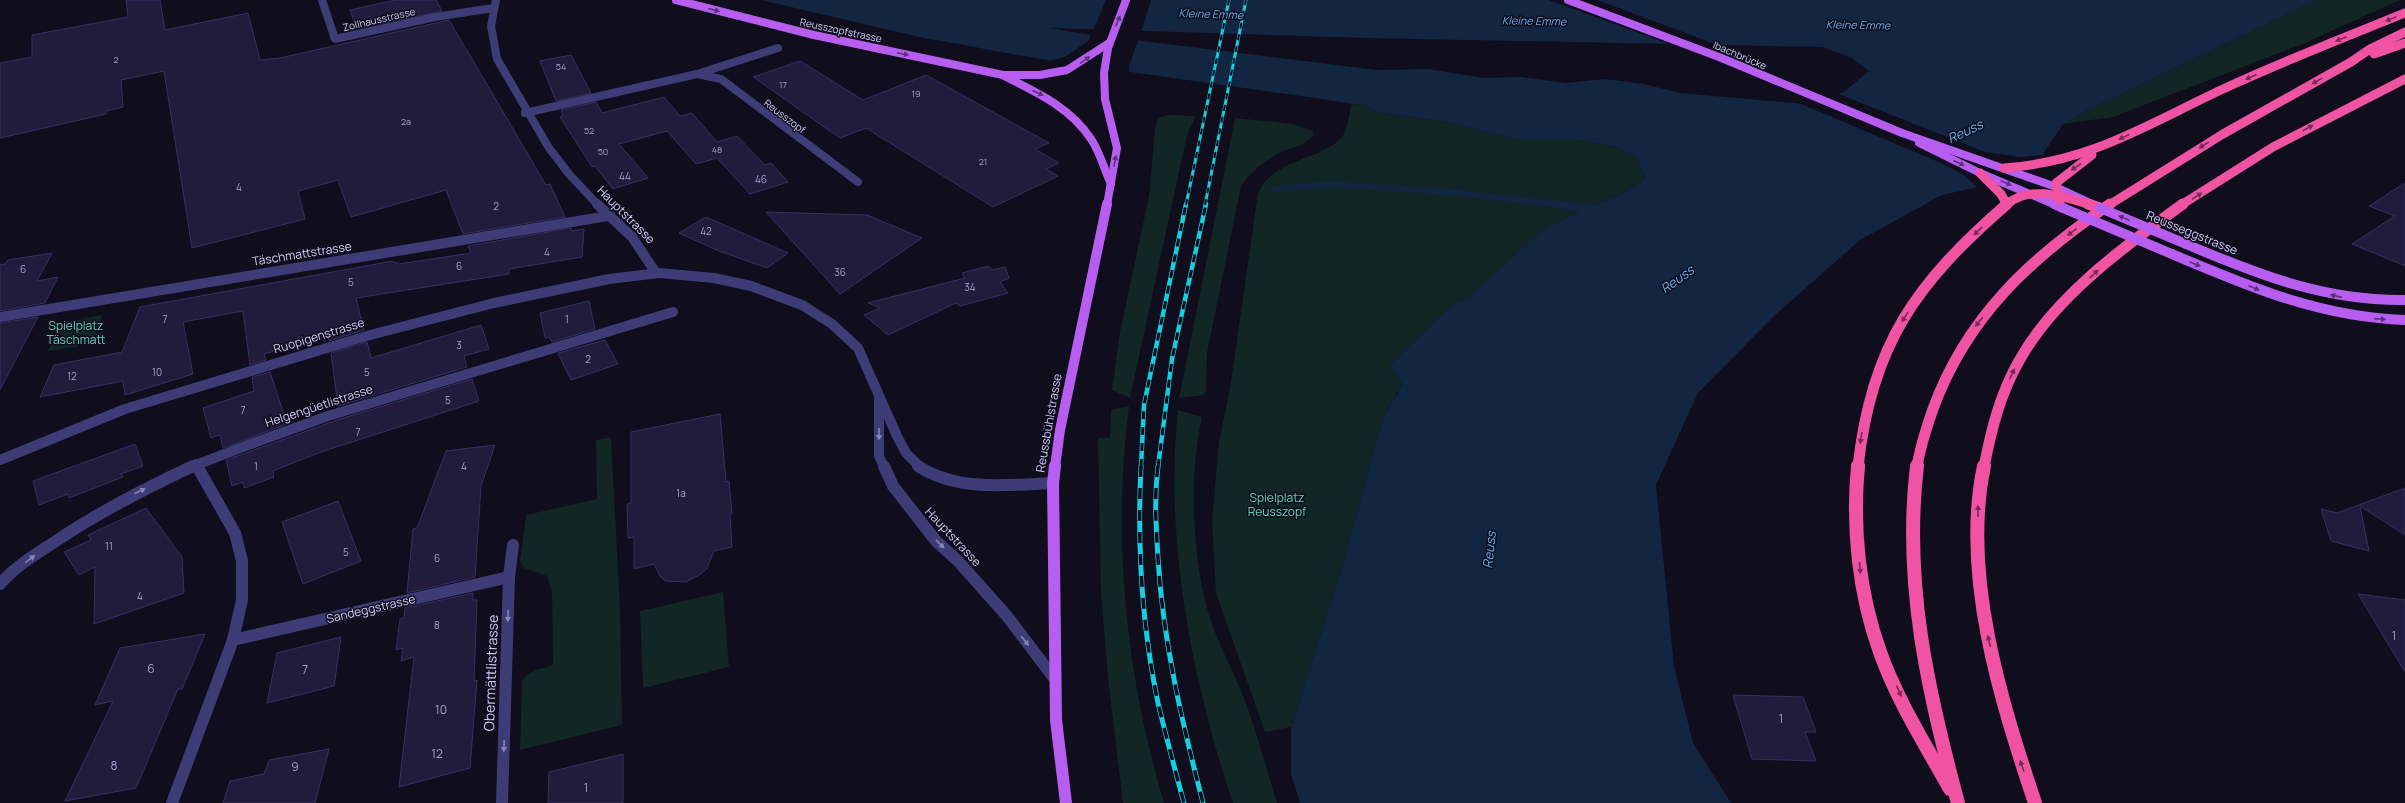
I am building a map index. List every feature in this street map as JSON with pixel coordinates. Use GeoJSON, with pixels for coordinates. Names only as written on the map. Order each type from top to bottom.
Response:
{"type":"FeatureCollection","features":[{"type":"Feature","properties":{"kind":"highway"},"geometry":{"type":"LineString","coordinates":[[2004,168],[2029,167],[2060,162],[2099,149],[2221,90],[2287,61],[2405,13]]}},
{"type":"Feature","properties":{"kind":"highway"},"geometry":{"type":"LineString","coordinates":[[1958,802],[1923,661],[1913,589],[1913,507],[1920,450],[1939,392],[1972,331],[2004,290],[2046,252],[2127,192],[2221,134],[2351,62],[2370,49],[2405,32]]}},
{"type":"Feature","properties":{"kind":"highway"},"geometry":{"type":"LineString","coordinates":[[2351,62],[2405,44]]}},
{"type":"Feature","properties":{"kind":"highway"},"geometry":{"type":"LineString","coordinates":[[2035,803],[2008,723],[1985,625],[1978,560],[1978,504],[1982,468],[1996,410],[2013,370],[2036,335],[2062,305],[2117,252],[2178,208],[2292,136],[2405,79]]}},
{"type":"Feature","properties":{"kind":"highway"},"geometry":{"type":"LineString","coordinates":[[2063,208],[2057,192],[2059,179],[2099,149]]}},
{"type":"Feature","properties":{"kind":"highway"},"geometry":{"type":"LineString","coordinates":[[1980,173],[2001,194],[2007,205]]}},
{"type":"Feature","properties":{"kind":"highway"},"geometry":{"type":"LineString","coordinates":[[1958,802],[1915,726],[1879,650],[1860,574],[1857,512],[1859,456],[1871,397],[1885,353],[1904,316],[1950,259],[2007,205],[2016,198],[2032,194],[2057,192],[2100,208]]}},
{"type":"Feature","properties":{"kind":"main road","name":"Reusszopfstrasse"},"geometry":{"type":"LineString","coordinates":[[676,0],[814,35],[1003,75],[1040,75],[1059,72],[1077,65],[1109,43]]}},
{"type":"Feature","properties":{"kind":"main road","name":"Reussbühlstrasse"},"geometry":{"type":"LineString","coordinates":[[1066,803],[1056,720],[1054,678],[1053,483],[1060,430],[1118,144],[1105,99],[1104,77],[1109,43],[1126,0]]}},
{"type":"Feature","properties":{"kind":"main road","name":"Ibachbrücke"},"geometry":{"type":"LineString","coordinates":[[1568,0],[1683,42],[1902,133],[2004,168]]}},
{"type":"Feature","properties":{"kind":"main road","name":"Reusszopfstrasse"},"geometry":{"type":"LineString","coordinates":[[1003,75],[1057,104],[1078,122],[1091,140],[1110,184]]}},
{"type":"Feature","properties":{"kind":"main road","name":"Ibachbrücke"},"geometry":{"type":"LineString","coordinates":[[1902,133],[1980,173]]}},
{"type":"Feature","properties":{"kind":"main road"},"geometry":{"type":"LineString","coordinates":[[2004,168],[2057,192]]}},
{"type":"Feature","properties":{"kind":"main road"},"geometry":{"type":"LineString","coordinates":[[1980,173],[2172,254],[2297,304],[2351,316],[2405,320]]}},
{"type":"Feature","properties":{"kind":"main road","name":"Reusseggstrasse"},"geometry":{"type":"LineString","coordinates":[[2100,208],[2259,273],[2315,291],[2365,301],[2405,300]]}},
{"type":"Feature","properties":{"kind":"street","name":"Zollhausstrasse"},"geometry":{"type":"LineString","coordinates":[[322,0],[335,39],[435,17],[493,8]]}},
{"type":"Feature","properties":{"kind":"street","name":"Hauptstrasse"},"geometry":{"type":"LineString","coordinates":[[496,0],[493,8],[491,32],[495,56],[526,113],[565,169],[608,216],[637,241],[648,255],[656,273],[723,279],[802,305],[831,325],[856,346],[874,380],[879,395],[906,454],[921,470],[944,479],[972,484],[1053,483]]}},
{"type":"Feature","properties":{"kind":"street","name":"Reusszopf"},"geometry":{"type":"LineString","coordinates":[[526,113],[697,74],[778,48]]}},
{"type":"Feature","properties":{"kind":"street","name":"Reusszopf"},"geometry":{"type":"LineString","coordinates":[[697,74],[721,79],[858,182]]}},
{"type":"Feature","properties":{"kind":"street","name":"Täschmattstrasse"},"geometry":{"type":"LineString","coordinates":[[0,317],[608,216]]}},
{"type":"Feature","properties":{"kind":"street","name":"Ruopigenstrasse"},"geometry":{"type":"LineString","coordinates":[[0,460],[67,430],[142,403],[391,328],[465,308],[592,283],[656,273]]}},
{"type":"Feature","properties":{"kind":"street","name":"Helgengüetlistrasse"},"geometry":{"type":"LineString","coordinates":[[0,584],[46,547],[112,505],[196,464],[258,439],[340,412],[673,312]]}},
{"type":"Feature","properties":{"kind":"street","name":"Hauptstrasse"},"geometry":{"type":"LineString","coordinates":[[879,395],[879,456],[893,486],[936,541],[958,561],[1007,616],[1054,678]]}},
{"type":"Feature","properties":{"kind":"street"},"geometry":{"type":"LineString","coordinates":[[172,803],[233,640],[242,600],[242,561],[235,533],[196,464]]}},
{"type":"Feature","properties":{"kind":"street","name":"Obermättlistrasse"},"geometry":{"type":"LineString","coordinates":[[502,803],[509,577],[513,545]]}},
{"type":"Feature","properties":{"kind":"street","name":"Sandeggstrasse"},"geometry":{"type":"LineString","coordinates":[[233,640],[509,577]]}},
{"type":"Feature","properties":{"kind":"green space"},"geometry":{"type":"Polygon","coordinates":[[[2317,0],[2400,0],[2300,45],[2113,117],[2063,124],[2090,109],[2317,0]]]}},
{"type":"Feature","properties":{"kind":"green space","name":"Spielplatz Reusszopf"},"geometry":{"type":"Polygon","coordinates":[[[1352,104],[1366,106],[1381,113],[1440,121],[1519,140],[1578,140],[1612,146],[1634,155],[1646,178],[1627,191],[1561,220],[1470,297],[1455,303],[1389,366],[1403,383],[1383,417],[1342,568],[1291,727],[1265,732],[1216,593],[1212,521],[1219,442],[1230,389],[1258,193],[1266,181],[1276,172],[1336,143],[1344,134],[1352,104]]]}},
{"type":"Feature","properties":{"kind":"green space"},"geometry":{"type":"Polygon","coordinates":[[[1168,115],[1196,116],[1187,135],[1130,398],[1112,390],[1120,332],[1149,196],[1155,129],[1158,118],[1168,115]]]}},
{"type":"Feature","properties":{"kind":"green space"},"geometry":{"type":"Polygon","coordinates":[[[1235,118],[1293,124],[1313,131],[1314,135],[1305,143],[1268,159],[1253,172],[1241,186],[1207,353],[1206,390],[1204,395],[1179,398],[1235,118]]]}},
{"type":"Feature","properties":{"kind":"green space","name":"Spielplatz Täschmatt"},"geometry":{"type":"Polygon","coordinates":[[[102,315],[93,344],[48,351],[61,323],[102,315]]]}},
{"type":"Feature","properties":{"kind":"green space"},"geometry":{"type":"Polygon","coordinates":[[[1129,406],[1124,456],[1122,506],[1126,606],[1140,706],[1164,803],[1123,803],[1108,678],[1101,593],[1098,438],[1110,438],[1111,410],[1129,406]]]}},
{"type":"Feature","properties":{"kind":"green space"},"geometry":{"type":"Polygon","coordinates":[[[1178,410],[1202,417],[1195,464],[1194,516],[1203,593],[1216,635],[1247,707],[1277,803],[1233,803],[1205,708],[1185,609],[1178,558],[1175,508],[1175,459],[1178,410]]]}},
{"type":"Feature","properties":{"kind":"green space"},"geometry":{"type":"Polygon","coordinates":[[[611,437],[620,609],[622,725],[520,750],[522,681],[526,676],[536,670],[551,666],[553,663],[552,591],[547,576],[524,568],[520,562],[526,515],[597,499],[596,440],[611,437]]]}},
{"type":"Feature","properties":{"kind":"green space"},"geometry":{"type":"Polygon","coordinates":[[[723,592],[729,667],[643,688],[640,611],[723,592]]]}},
{"type":"Feature","properties":{"kind":"water"},"geometry":{"type":"Polygon","coordinates":[[[761,0],[2317,0],[2090,109],[2063,124],[2039,160],[2020,178],[1942,195],[1860,240],[1773,317],[1698,393],[1656,485],[1674,666],[1693,743],[1731,803],[1300,803],[1291,774],[1291,727],[1342,568],[1383,417],[1403,384],[1389,366],[1455,303],[1470,297],[1537,235],[1561,220],[1627,191],[1646,178],[1634,155],[1612,146],[1578,140],[1519,140],[1440,121],[1381,113],[1366,106],[1046,60],[919,37],[761,0]],[[1050,28],[1078,33],[1377,70],[1428,69],[1483,78],[1521,77],[1566,83],[1605,79],[1644,84],[1680,93],[1807,104],[1844,92],[1869,71],[1852,58],[1822,47],[1367,38],[1050,28]]]}},
{"type":"Feature","properties":{"kind":"pier"},"geometry":{"type":"Polygon","coordinates":[[[1106,0],[1151,0],[1141,32],[1093,31],[1106,0]]]}},
{"type":"Feature","properties":{"kind":"pier"},"geometry":{"type":"Polygon","coordinates":[[[1549,0],[1597,0],[1723,47],[1675,46],[1549,0]]]}},
{"type":"Feature","properties":{"kind":"pier"},"geometry":{"type":"Polygon","coordinates":[[[1092,33],[1139,38],[1129,66],[1129,74],[1046,62],[1065,57],[1088,41],[1092,33]]]}},
{"type":"Feature","properties":{"kind":"pier"},"geometry":{"type":"Polygon","coordinates":[[[1836,93],[1985,152],[2021,157],[2044,155],[2021,180],[1979,189],[1965,176],[1941,163],[1794,101],[1807,102],[1836,93]]]}},
{"type":"Feature","properties":{"kind":"building"},"geometry":{"type":"Polygon","coordinates":[[[126,0],[160,0],[165,30],[248,13],[260,60],[280,58],[449,20],[546,185],[550,184],[565,217],[463,234],[446,190],[351,217],[338,180],[298,191],[305,219],[192,248],[164,71],[121,80],[123,107],[106,111],[106,114],[0,138],[0,63],[32,57],[32,35],[128,17],[126,0]]]}},
{"type":"Feature","properties":{"kind":"building"},"geometry":{"type":"Polygon","coordinates":[[[396,0],[436,0],[442,11],[357,29],[350,10],[396,0]]]}},
{"type":"Feature","properties":{"kind":"building"},"geometry":{"type":"Polygon","coordinates":[[[571,55],[591,93],[556,101],[540,61],[571,55]]]}},
{"type":"Feature","properties":{"kind":"building"},"geometry":{"type":"Polygon","coordinates":[[[800,61],[863,100],[926,75],[1049,143],[1035,149],[1059,163],[1046,169],[1058,176],[993,207],[866,128],[840,138],[753,77],[800,61]]]}},
{"type":"Feature","properties":{"kind":"building"},"geometry":{"type":"Polygon","coordinates":[[[664,97],[680,116],[692,113],[717,142],[737,136],[765,165],[771,163],[788,182],[750,194],[717,158],[696,164],[667,131],[619,144],[648,178],[613,189],[595,166],[592,167],[560,117],[563,116],[561,110],[596,102],[602,113],[664,97]]]}},
{"type":"Feature","properties":{"kind":"building"},"geometry":{"type":"Polygon","coordinates":[[[2405,183],[2405,266],[2352,244],[2395,216],[2369,206],[2405,183]]]}},
{"type":"Feature","properties":{"kind":"building"},"geometry":{"type":"Polygon","coordinates":[[[766,212],[867,215],[922,238],[840,294],[766,212]]]}},
{"type":"Feature","properties":{"kind":"building"},"geometry":{"type":"Polygon","coordinates":[[[706,217],[788,253],[767,268],[719,251],[679,233],[706,217]]]}},
{"type":"Feature","properties":{"kind":"building"},"geometry":{"type":"Polygon","coordinates":[[[571,228],[572,231],[584,229],[582,257],[509,269],[509,274],[356,298],[364,330],[329,341],[328,336],[264,354],[266,360],[250,365],[243,311],[183,322],[193,374],[125,395],[123,381],[40,397],[54,365],[122,352],[140,307],[393,261],[399,264],[471,253],[468,246],[571,228]]]}},
{"type":"Feature","properties":{"kind":"building"},"geometry":{"type":"Polygon","coordinates":[[[52,253],[37,281],[58,277],[45,303],[0,311],[0,265],[5,264],[8,260],[52,253]]]}},
{"type":"Feature","properties":{"kind":"building"},"geometry":{"type":"Polygon","coordinates":[[[989,266],[992,270],[1005,267],[1009,278],[1000,282],[1008,293],[960,306],[956,303],[888,335],[864,315],[880,308],[868,303],[965,278],[962,273],[989,266]]]}},
{"type":"Feature","properties":{"kind":"building"},"geometry":{"type":"Polygon","coordinates":[[[589,301],[595,329],[552,342],[549,337],[545,338],[540,313],[589,301]]]}},
{"type":"Feature","properties":{"kind":"building"},"geometry":{"type":"Polygon","coordinates":[[[38,317],[0,390],[0,323],[38,317]]]}},
{"type":"Feature","properties":{"kind":"building"},"geometry":{"type":"Polygon","coordinates":[[[481,325],[489,349],[464,356],[467,367],[338,406],[331,353],[367,342],[371,358],[481,325]]]}},
{"type":"Feature","properties":{"kind":"building"},"geometry":{"type":"Polygon","coordinates":[[[605,340],[618,364],[571,380],[558,353],[605,340]]]}},
{"type":"Feature","properties":{"kind":"building"},"geometry":{"type":"Polygon","coordinates":[[[270,372],[287,424],[223,448],[220,435],[211,438],[203,408],[254,391],[252,377],[270,372]]]}},
{"type":"Feature","properties":{"kind":"building"},"geometry":{"type":"Polygon","coordinates":[[[472,379],[479,401],[321,452],[273,471],[274,477],[244,488],[243,482],[232,486],[226,460],[340,419],[472,379]]]}},
{"type":"Feature","properties":{"kind":"building"},"geometry":{"type":"Polygon","coordinates":[[[720,414],[726,482],[729,481],[732,514],[730,515],[732,547],[714,551],[707,568],[701,574],[686,582],[665,581],[660,576],[654,564],[634,569],[634,537],[628,538],[627,504],[631,503],[631,432],[720,414]]]}},
{"type":"Feature","properties":{"kind":"building"},"geometry":{"type":"Polygon","coordinates":[[[135,444],[143,466],[121,474],[123,477],[69,498],[68,494],[39,505],[33,481],[135,444]]]}},
{"type":"Feature","properties":{"kind":"building"},"geometry":{"type":"Polygon","coordinates":[[[495,445],[481,486],[475,577],[407,593],[413,529],[417,528],[446,451],[495,445]]]}},
{"type":"Feature","properties":{"kind":"building"},"geometry":{"type":"Polygon","coordinates":[[[2405,488],[2405,535],[2360,506],[2369,551],[2331,541],[2321,509],[2337,513],[2405,488]]]}},
{"type":"Feature","properties":{"kind":"building"},"geometry":{"type":"Polygon","coordinates":[[[338,501],[361,561],[303,584],[282,522],[338,501]]]}},
{"type":"Feature","properties":{"kind":"building"},"geometry":{"type":"Polygon","coordinates":[[[146,508],[182,557],[184,593],[94,624],[95,567],[79,575],[64,552],[91,540],[88,535],[146,508]]]}},
{"type":"Feature","properties":{"kind":"building"},"geometry":{"type":"Polygon","coordinates":[[[473,593],[473,600],[477,600],[474,681],[477,680],[470,768],[399,787],[414,657],[401,661],[403,648],[396,650],[400,619],[404,618],[405,608],[473,593]]]}},
{"type":"Feature","properties":{"kind":"building"},"geometry":{"type":"Polygon","coordinates":[[[2358,594],[2405,600],[2405,672],[2358,594]]]}},
{"type":"Feature","properties":{"kind":"building"},"geometry":{"type":"Polygon","coordinates":[[[205,634],[182,689],[178,689],[136,788],[65,801],[113,701],[95,705],[120,648],[205,634]]]}},
{"type":"Feature","properties":{"kind":"building"},"geometry":{"type":"Polygon","coordinates":[[[341,637],[334,686],[267,703],[277,653],[341,637]]]}},
{"type":"Feature","properties":{"kind":"building"},"geometry":{"type":"Polygon","coordinates":[[[1733,695],[1803,697],[1816,732],[1805,732],[1816,761],[1752,759],[1733,695]]]}},
{"type":"Feature","properties":{"kind":"building"},"geometry":{"type":"Polygon","coordinates":[[[329,749],[315,803],[223,803],[230,781],[264,774],[269,760],[329,749]]]}},
{"type":"Feature","properties":{"kind":"building"},"geometry":{"type":"Polygon","coordinates":[[[623,754],[623,803],[548,803],[549,772],[623,754]]]}},
{"type":"Feature","properties":{"kind":"waterway"},"geometry":{"type":"LineString","coordinates":[[1274,189],[1328,184],[1461,193],[1563,205]]}},
{"type":"Feature","properties":{"kind":"waterway"},"geometry":{"type":"LineString","coordinates":[[1554,204],[1603,210]]}},
{"type":"Feature","properties":{"kind":"railway"},"geometry":{"type":"LineString","coordinates":[[1186,205],[1229,0]]}},
{"type":"Feature","properties":{"kind":"railway"},"geometry":{"type":"LineString","coordinates":[[1205,205],[1246,0]]}},
{"type":"Feature","properties":{"kind":"railway"},"geometry":{"type":"LineString","coordinates":[[1141,467],[1144,405],[1186,204]]}},
{"type":"Feature","properties":{"kind":"railway"},"geometry":{"type":"LineString","coordinates":[[1158,467],[1172,359],[1206,204]]}},
{"type":"Feature","properties":{"kind":"railway"},"geometry":{"type":"LineString","coordinates":[[1141,466],[1140,555],[1148,645],[1158,703],[1184,803]]}},
{"type":"Feature","properties":{"kind":"railway"},"geometry":{"type":"LineString","coordinates":[[1158,466],[1156,523],[1164,620],[1174,682],[1203,803]]}},
{"type":"Feature","properties":{"kind":"water label","name":"Kleine Emme"},"geometry":{"type":"Point","coordinates":[1211,14]}},
{"type":"Feature","properties":{"kind":"water label","name":"Kleine Emme"},"geometry":{"type":"Point","coordinates":[1534,21]}},
{"type":"Feature","properties":{"kind":"water label","name":"Kleine Emme"},"geometry":{"type":"Point","coordinates":[1858,25]}},
{"type":"Feature","properties":{"kind":"water label","name":"Reuss"},"geometry":{"type":"Point","coordinates":[1965,131]}},
{"type":"Feature","properties":{"kind":"water label","name":"Reuss"},"geometry":{"type":"Point","coordinates":[1677,279]}},
{"type":"Feature","properties":{"kind":"water label","name":"Reuss"},"geometry":{"type":"Point","coordinates":[1489,550]}}]}
